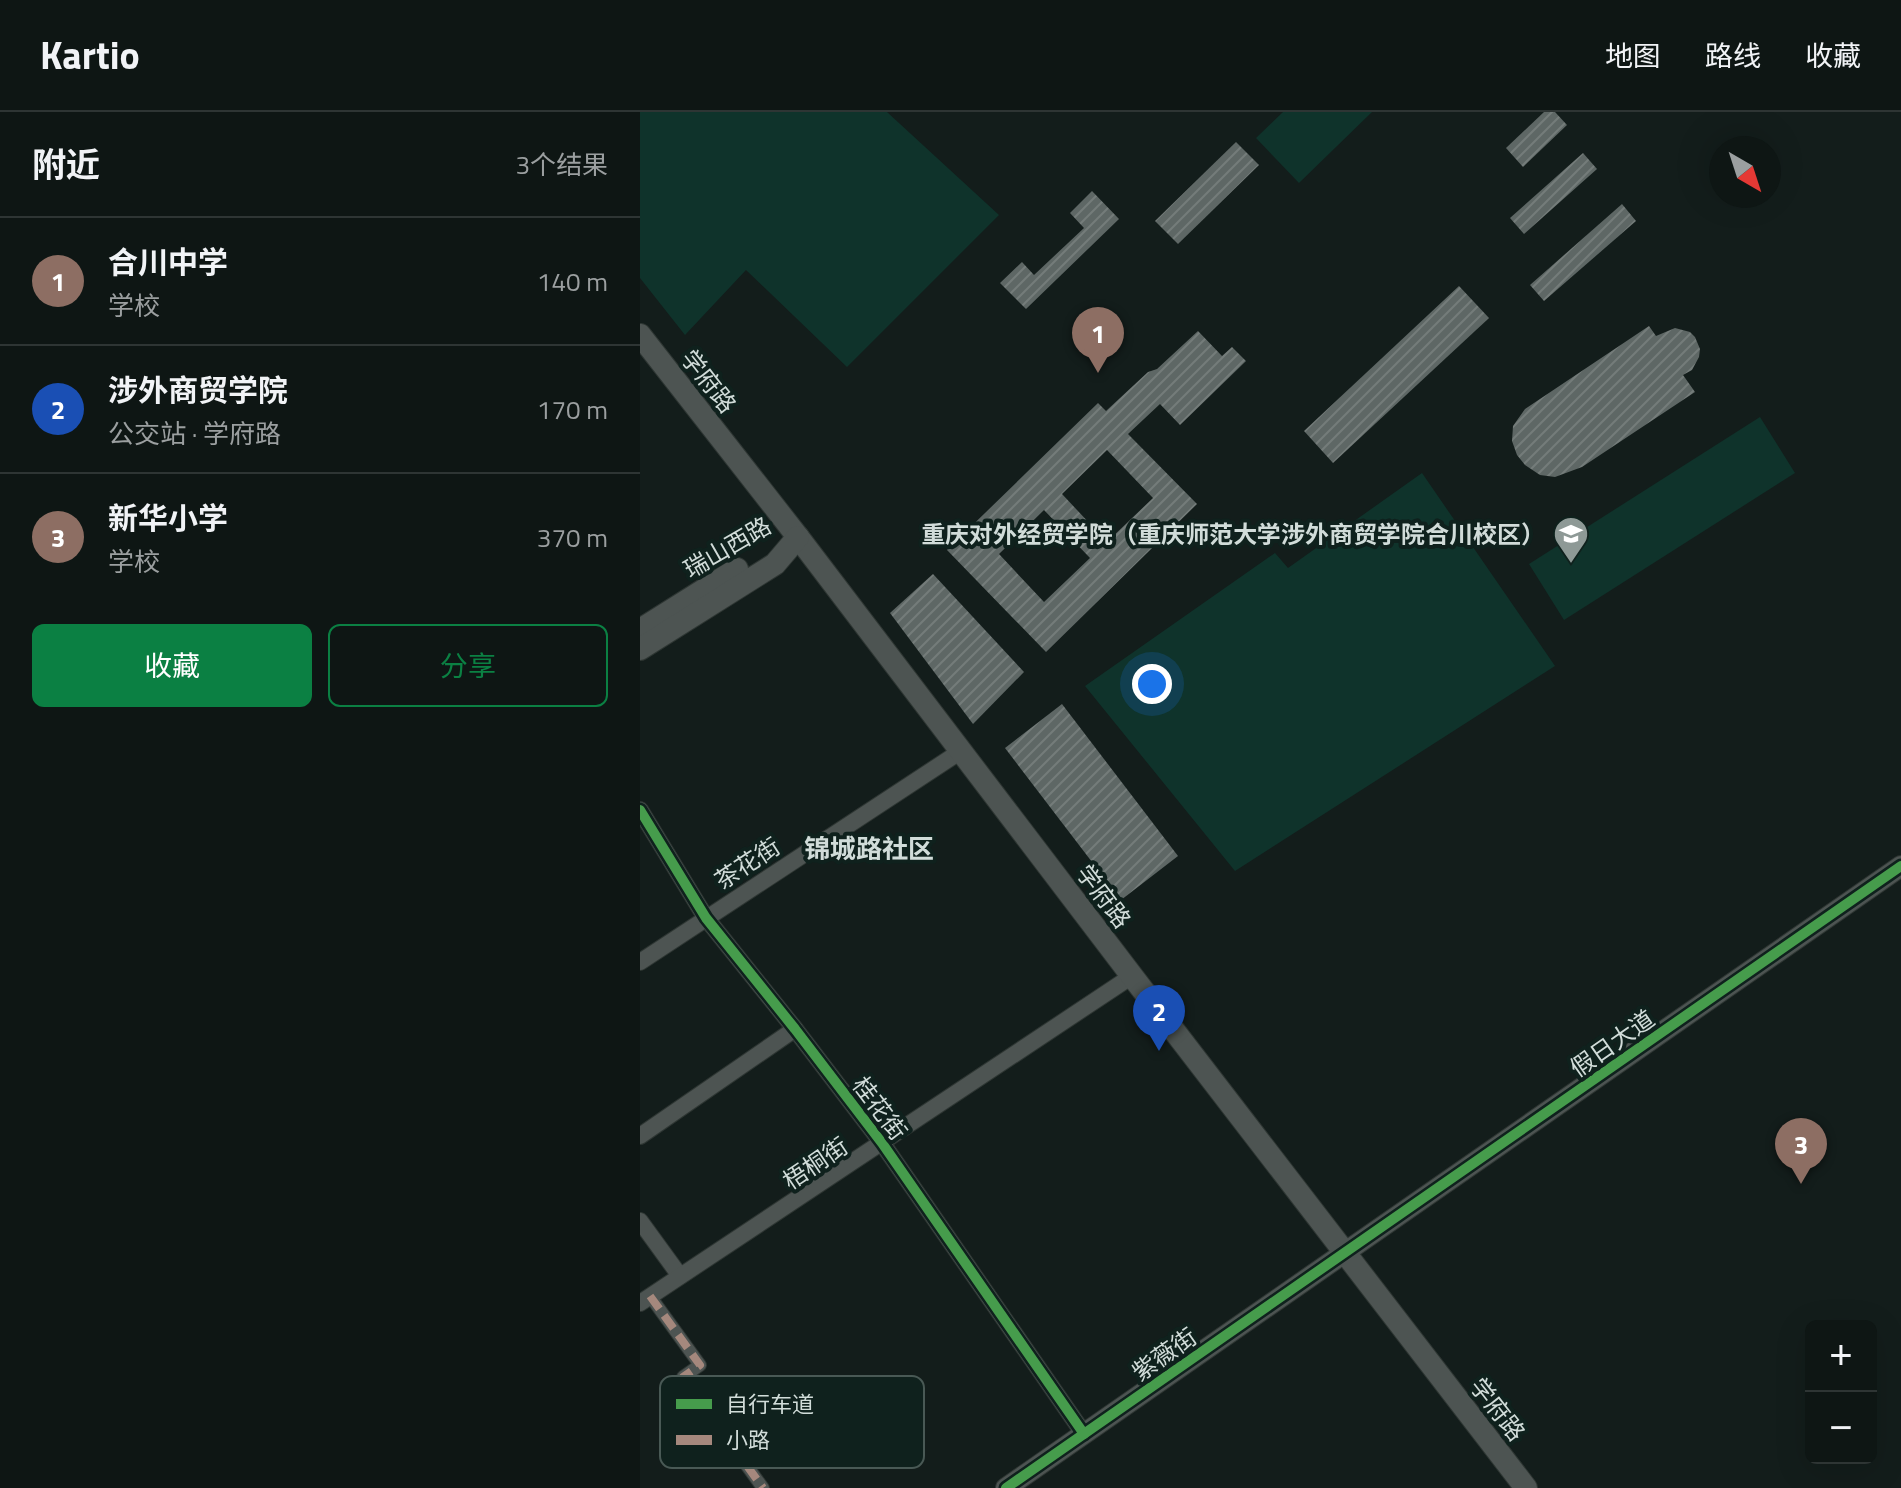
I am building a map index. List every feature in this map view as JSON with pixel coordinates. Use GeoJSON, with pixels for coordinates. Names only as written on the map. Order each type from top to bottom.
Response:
{"type":"FeatureCollection","features":[{"type":"Feature","properties":{"kind":"main road","name":"学府路"},"geometry":{"type":"LineString","coordinates":[[640,335],[1526,1488]]}},
{"type":"Feature","properties":{"kind":"main road","name":"瑞山西路"},"geometry":{"type":"LineString","coordinates":[[640,630],[766,551],[798,537]]}},
{"type":"Feature","properties":{"kind":"main road","name":"瑞山西路"},"geometry":{"type":"LineString","coordinates":[[640,649],[775,564],[798,537]]}},
{"type":"Feature","properties":{"kind":"street","name":"茶花街"},"geometry":{"type":"LineString","coordinates":[[640,962],[961,751]]}},
{"type":"Feature","properties":{"kind":"street","name":"桂花街"},"geometry":{"type":"LineString","coordinates":[[640,810],[706,918],[882,1143],[1084,1434]]}},
{"type":"Feature","properties":{"kind":"street","name":"假日大道"},"geometry":{"type":"LineString","coordinates":[[1345,1252],[1901,866]]}},
{"type":"Feature","properties":{"kind":"street","name":"梧桐街"},"geometry":{"type":"LineString","coordinates":[[645,1300],[1132,976]]}},
{"type":"Feature","properties":{"kind":"street"},"geometry":{"type":"LineString","coordinates":[[640,1136],[795,1029]]}},
{"type":"Feature","properties":{"kind":"street"},"geometry":{"type":"LineString","coordinates":[[640,1221],[680,1276]]}},
{"type":"Feature","properties":{"kind":"street","name":"紫薇街"},"geometry":{"type":"LineString","coordinates":[[1006,1488],[1345,1252]]}},
{"type":"Feature","properties":{"kind":"street"},"geometry":{"type":"LineString","coordinates":[[645,1300],[700,1365],[684,1376]]}},
{"type":"Feature","properties":{"kind":"street"},"geometry":{"type":"LineString","coordinates":[[749,1468],[763,1488]]}},
{"type":"Feature","properties":{"kind":"green space"},"geometry":{"type":"Polygon","coordinates":[[[640,112],[887,112],[999,215],[847,367],[746,270],[685,335],[640,278],[640,112]]]}},
{"type":"Feature","properties":{"kind":"green space"},"geometry":{"type":"Polygon","coordinates":[[[1283,112],[1372,112],[1299,183],[1256,138],[1283,112]]]}},
{"type":"Feature","properties":{"kind":"green space"},"geometry":{"type":"Polygon","coordinates":[[[1760,417],[1795,473],[1564,620],[1529,564],[1760,417]]]}},
{"type":"Feature","properties":{"kind":"green space"},"geometry":{"type":"Polygon","coordinates":[[[1422,473],[1555,666],[1235,871],[1085,686],[1275,553],[1288,568],[1422,473]]]}},
{"type":"Feature","properties":{"kind":"building"},"geometry":{"type":"Polygon","coordinates":[[[1544,112],[1555,112],[1567,125],[1523,167],[1506,148],[1544,112]]]}},
{"type":"Feature","properties":{"kind":"building"},"geometry":{"type":"Polygon","coordinates":[[[1236,142],[1259,165],[1178,244],[1155,221],[1236,142]]]}},
{"type":"Feature","properties":{"kind":"building"},"geometry":{"type":"Polygon","coordinates":[[[1583,153],[1597,169],[1524,234],[1510,218],[1583,153]]]}},
{"type":"Feature","properties":{"kind":"building"},"geometry":{"type":"Polygon","coordinates":[[[1092,191],[1119,219],[1026,309],[1000,283],[1022,262],[1034,275],[1084,228],[1070,213],[1092,191]]]}},
{"type":"Feature","properties":{"kind":"building"},"geometry":{"type":"Polygon","coordinates":[[[1622,204],[1636,221],[1544,301],[1530,285],[1622,204]]]}},
{"type":"Feature","properties":{"kind":"building"},"geometry":{"type":"Polygon","coordinates":[[[1459,286],[1489,318],[1333,463],[1304,431],[1459,286]]]}},
{"type":"Feature","properties":{"kind":"building"},"geometry":{"type":"Polygon","coordinates":[[[1649,326],[1656,336],[1675,328],[1690,332],[1695,337],[1700,349],[1699,357],[1692,370],[1683,375],[1695,392],[1582,467],[1555,477],[1540,475],[1525,465],[1512,441],[1513,426],[1525,409],[1649,326]]]}},
{"type":"Feature","properties":{"kind":"building"},"geometry":{"type":"Polygon","coordinates":[[[1198,331],[1222,356],[1232,347],[1246,361],[1180,425],[1160,404],[1128,434],[1197,504],[1046,652],[947,550],[1098,403],[1106,411],[1148,372],[1157,369],[1198,331]],[[1107,450],[1062,494],[1107,542],[1153,498],[1107,450]],[[1044,510],[999,554],[1044,602],[1090,558],[1044,510]]]}},
{"type":"Feature","properties":{"kind":"building"},"geometry":{"type":"Polygon","coordinates":[[[933,574],[1024,672],[973,724],[890,613],[933,574]]]}},
{"type":"Feature","properties":{"kind":"building"},"geometry":{"type":"Polygon","coordinates":[[[1062,704],[1178,856],[1121,900],[1005,748],[1062,704]]]}},
{"type":"Feature","properties":{"kind":"marked path"},"geometry":{"type":"LineString","coordinates":[[650,1296],[700,1365],[684,1376]]}},
{"type":"Feature","properties":{"kind":"marked path"},"geometry":{"type":"LineString","coordinates":[[749,1468],[763,1488]]}},
{"type":"Feature","properties":{"kind":"cycle path"},"geometry":{"type":"LineString","coordinates":[[640,810],[706,918],[882,1143],[1084,1434]]}},
{"type":"Feature","properties":{"kind":"cycle path"},"geometry":{"type":"LineString","coordinates":[[1006,1488],[1901,866]]}},
{"type":"Feature","properties":{"kind":"place","name":"合川中学"},"geometry":{"type":"Point","coordinates":[1098,373]}},
{"type":"Feature","properties":{"kind":"place","name":"重庆对外经贸学院（重庆师范大学涉外商贸学院合川校区）"},"geometry":{"type":"Point","coordinates":[1571,565]}},
{"type":"Feature","properties":{"kind":"place","name":"涉外商贸学院"},"geometry":{"type":"Point","coordinates":[1159,1051]}},
{"type":"Feature","properties":{"kind":"place","name":"新华小学"},"geometry":{"type":"Point","coordinates":[1801,1184]}},
{"type":"Feature","properties":{"kind":"district","name":"锦城路社区"},"geometry":{"type":"Point","coordinates":[869,848]}}]}
